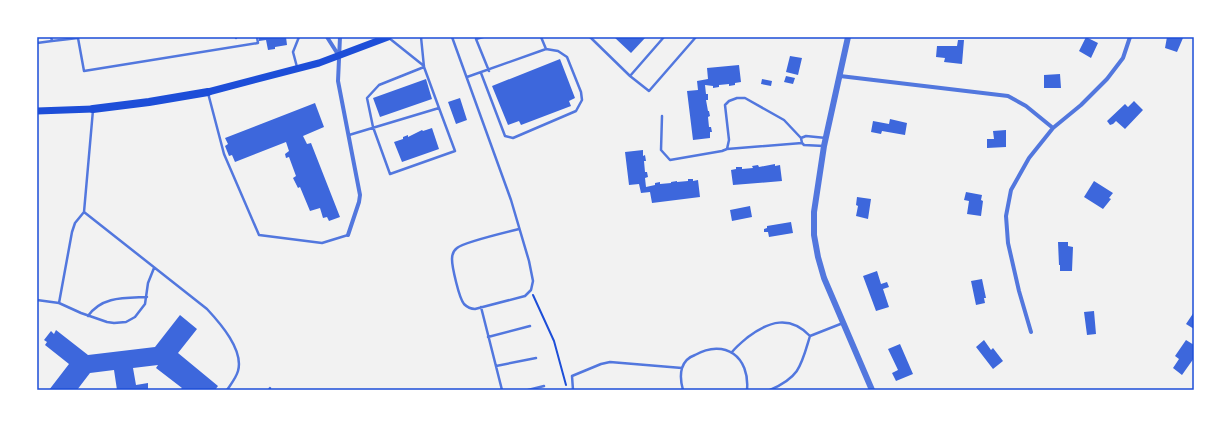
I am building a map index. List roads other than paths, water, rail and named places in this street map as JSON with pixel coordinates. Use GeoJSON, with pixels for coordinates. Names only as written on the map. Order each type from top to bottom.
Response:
{"type":"FeatureCollection","features":[{"type":"Feature","properties":{"kind":"highway"},"geometry":{"type":"LineString","coordinates":[[93,109],[149,102],[208,92]]}},
{"type":"Feature","properties":{"kind":"main road"},"geometry":{"type":"LineString","coordinates":[[208,92],[339,57],[388,37]]}},
{"type":"Feature","properties":{"kind":"main road"},"geometry":{"type":"LineString","coordinates":[[37,111],[93,109]]}},
{"type":"Feature","properties":{"kind":"street"},"geometry":{"type":"LineString","coordinates":[[327,37],[339,57]]}},
{"type":"Feature","properties":{"kind":"street"},"geometry":{"type":"LineString","coordinates":[[340,37],[338,81],[360,197],[348,235]]}},
{"type":"Feature","properties":{"kind":"street"},"geometry":{"type":"LineString","coordinates":[[848,37],[824,146],[814,212],[814,234],[824,278],[872,390]]}},
{"type":"Feature","properties":{"kind":"street"},"geometry":{"type":"LineString","coordinates":[[1031,332],[1019,291],[1008,243],[1006,216],[1012,190],[1029,158],[1053,128],[1081,105],[1107,80],[1123,58],[1130,37]]}},
{"type":"Feature","properties":{"kind":"street"},"geometry":{"type":"LineString","coordinates":[[840,76],[1008,96],[1026,106],[1053,128]]}},
{"type":"Feature","properties":{"kind":"lane"},"geometry":{"type":"LineString","coordinates":[[51,37],[52,41]]}},
{"type":"Feature","properties":{"kind":"lane"},"geometry":{"type":"LineString","coordinates":[[37,43],[78,38],[84,71],[258,43],[257,37]]}},
{"type":"Feature","properties":{"kind":"lane"},"geometry":{"type":"LineString","coordinates":[[297,69],[292,52],[299,37]]}},
{"type":"Feature","properties":{"kind":"lane"},"geometry":{"type":"LineString","coordinates":[[388,37],[424,67]]}},
{"type":"Feature","properties":{"kind":"lane"},"geometry":{"type":"LineString","coordinates":[[421,37],[424,67],[455,151],[390,174],[373,127],[367,98],[378,85],[424,67]]}},
{"type":"Feature","properties":{"kind":"lane"},"geometry":{"type":"LineString","coordinates":[[452,37],[510,200],[519,229],[533,281],[531,290],[523,297],[481,307],[470,308],[462,301],[459,292],[452,262],[454,250],[463,244],[519,229]]}},
{"type":"Feature","properties":{"kind":"lane"},"geometry":{"type":"LineString","coordinates":[[483,37],[476,39],[488,71]]}},
{"type":"Feature","properties":{"kind":"lane"},"geometry":{"type":"LineString","coordinates":[[542,37],[546,49]]}},
{"type":"Feature","properties":{"kind":"lane"},"geometry":{"type":"LineString","coordinates":[[590,37],[630,76],[649,91],[696,37]]}},
{"type":"Feature","properties":{"kind":"lane"},"geometry":{"type":"LineString","coordinates":[[630,76],[664,37]]}},
{"type":"Feature","properties":{"kind":"lane"},"geometry":{"type":"LineString","coordinates":[[467,78],[546,49],[558,51],[567,57],[582,92],[582,100],[576,111],[513,138],[505,136],[481,73]]}},
{"type":"Feature","properties":{"kind":"lane"},"geometry":{"type":"LineString","coordinates":[[208,92],[224,154],[259,235],[322,244],[348,235]]}},
{"type":"Feature","properties":{"kind":"lane"},"geometry":{"type":"LineString","coordinates":[[727,149],[729,140],[725,105],[729,101],[737,98],[745,98],[784,120],[801,138],[802,143]]}},
{"type":"Feature","properties":{"kind":"lane"},"geometry":{"type":"LineString","coordinates":[[348,135],[439,108]]}},
{"type":"Feature","properties":{"kind":"lane"},"geometry":{"type":"LineString","coordinates":[[59,303],[72,232],[75,223],[84,212],[93,109]]}},
{"type":"Feature","properties":{"kind":"lane"},"geometry":{"type":"LineString","coordinates":[[662,116],[660,150],[670,160],[722,152],[727,149],[802,143],[804,145],[824,146]]}},
{"type":"Feature","properties":{"kind":"lane"},"geometry":{"type":"LineString","coordinates":[[801,138],[806,136],[826,138]]}},
{"type":"Feature","properties":{"kind":"lane"},"geometry":{"type":"LineString","coordinates":[[84,212],[207,309],[217,320],[232,342],[239,364],[236,376],[227,390]]}},
{"type":"Feature","properties":{"kind":"lane"},"geometry":{"type":"LineString","coordinates":[[37,300],[59,303],[88,316],[107,322],[126,322],[135,317],[145,304],[148,283],[154,268]]}},
{"type":"Feature","properties":{"kind":"lane"},"geometry":{"type":"LineString","coordinates":[[88,316],[97,306],[110,300],[124,297],[146,296]]}},
{"type":"Feature","properties":{"kind":"lane"},"geometry":{"type":"LineString","coordinates":[[481,307],[502,390]]}},
{"type":"Feature","properties":{"kind":"lane"},"geometry":{"type":"LineString","coordinates":[[732,352],[736,346],[756,331],[774,323],[782,322],[796,325],[801,327],[810,336]]}},
{"type":"Feature","properties":{"kind":"lane"},"geometry":{"type":"LineString","coordinates":[[810,336],[844,323]]}},
{"type":"Feature","properties":{"kind":"lane"},"geometry":{"type":"LineString","coordinates":[[488,337],[530,326]]}},
{"type":"Feature","properties":{"kind":"lane"},"geometry":{"type":"LineString","coordinates":[[770,390],[796,374],[804,357],[810,336]]}},
{"type":"Feature","properties":{"kind":"lane"},"geometry":{"type":"LineString","coordinates":[[683,390],[681,382],[682,368],[687,360],[704,350],[719,348],[732,352],[740,360],[747,376],[747,390]]}},
{"type":"Feature","properties":{"kind":"lane"},"geometry":{"type":"LineString","coordinates":[[496,366],[536,358]]}},
{"type":"Feature","properties":{"kind":"lane"},"geometry":{"type":"LineString","coordinates":[[573,390],[572,376],[605,363],[622,362],[682,368]]}},
{"type":"Feature","properties":{"kind":"lane"},"geometry":{"type":"LineString","coordinates":[[528,390],[544,386]]}}]}
